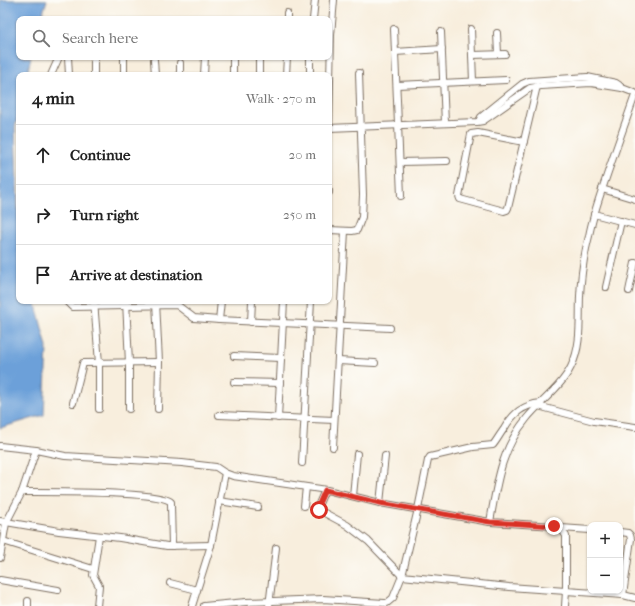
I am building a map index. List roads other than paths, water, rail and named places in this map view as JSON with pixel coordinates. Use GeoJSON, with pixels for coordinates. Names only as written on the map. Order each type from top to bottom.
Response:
{"type":"FeatureCollection","features":[{"type":"Feature","properties":{"kind":"street"},"geometry":{"type":"LineString","coordinates":[[312,16],[315,0]]}},
{"type":"Feature","properties":{"kind":"street"},"geometry":{"type":"LineString","coordinates":[[332,18],[334,0]]}},
{"type":"Feature","properties":{"kind":"street"},"geometry":{"type":"LineString","coordinates":[[394,29],[401,196]]}},
{"type":"Feature","properties":{"kind":"street"},"geometry":{"type":"LineString","coordinates":[[471,29],[473,81]]}},
{"type":"Feature","properties":{"kind":"street"},"geometry":{"type":"LineString","coordinates":[[441,32],[446,123]]}},
{"type":"Feature","properties":{"kind":"street"},"geometry":{"type":"LineString","coordinates":[[472,55],[501,54],[497,33]]}},
{"type":"Feature","properties":{"kind":"street"},"geometry":{"type":"LineString","coordinates":[[395,52],[442,49]]}},
{"type":"Feature","properties":{"kind":"street"},"geometry":{"type":"LineString","coordinates":[[52,72],[58,60]]}},
{"type":"Feature","properties":{"kind":"street"},"geometry":{"type":"LineString","coordinates":[[68,60],[69,72]]}},
{"type":"Feature","properties":{"kind":"street"},"geometry":{"type":"LineString","coordinates":[[94,60],[94,72]]}},
{"type":"Feature","properties":{"kind":"street"},"geometry":{"type":"LineString","coordinates":[[124,60],[124,72]]}},
{"type":"Feature","properties":{"kind":"street"},"geometry":{"type":"LineString","coordinates":[[154,60],[154,72]]}},
{"type":"Feature","properties":{"kind":"street"},"geometry":{"type":"LineString","coordinates":[[204,72],[205,60]]}},
{"type":"Feature","properties":{"kind":"street"},"geometry":{"type":"LineString","coordinates":[[233,60],[233,72]]}},
{"type":"Feature","properties":{"kind":"street"},"geometry":{"type":"LineString","coordinates":[[259,60],[259,72]]}},
{"type":"Feature","properties":{"kind":"street"},"geometry":{"type":"LineString","coordinates":[[286,72],[287,60]]}},
{"type":"Feature","properties":{"kind":"street"},"geometry":{"type":"LineString","coordinates":[[310,60],[310,72]]}},
{"type":"Feature","properties":{"kind":"street"},"geometry":{"type":"LineString","coordinates":[[330,60],[330,72]]}},
{"type":"Feature","properties":{"kind":"street"},"geometry":{"type":"LineString","coordinates":[[180,63],[180,72]]}},
{"type":"Feature","properties":{"kind":"street"},"geometry":{"type":"LineString","coordinates":[[332,230],[357,230],[362,217],[363,194],[358,73]]}},
{"type":"Feature","properties":{"kind":"street"},"geometry":{"type":"LineString","coordinates":[[478,133],[478,122],[480,117],[522,84],[529,81],[587,77],[616,83],[622,88],[635,94],[588,235],[580,295],[580,328],[576,351],[570,367],[562,379],[519,428],[502,464],[490,522]]}},
{"type":"Feature","properties":{"kind":"street"},"geometry":{"type":"LineString","coordinates":[[397,85],[506,80]]}},
{"type":"Feature","properties":{"kind":"street"},"geometry":{"type":"LineString","coordinates":[[332,127],[478,122],[483,121],[530,88],[537,86],[585,83],[622,88]]}},
{"type":"Feature","properties":{"kind":"street"},"geometry":{"type":"LineString","coordinates":[[524,142],[478,133],[471,134],[459,196],[463,200],[504,211],[508,208],[524,142],[537,86]]}},
{"type":"Feature","properties":{"kind":"street"},"geometry":{"type":"LineString","coordinates":[[400,162],[446,161]]}},
{"type":"Feature","properties":{"kind":"street"},"geometry":{"type":"LineString","coordinates":[[602,190],[635,199]]}},
{"type":"Feature","properties":{"kind":"street"},"geometry":{"type":"LineString","coordinates":[[594,214],[635,225]]}},
{"type":"Feature","properties":{"kind":"street"},"geometry":{"type":"LineString","coordinates":[[606,287],[620,221]]}},
{"type":"Feature","properties":{"kind":"street"},"geometry":{"type":"LineString","coordinates":[[333,447],[345,231]]}},
{"type":"Feature","properties":{"kind":"street"},"geometry":{"type":"LineString","coordinates":[[629,291],[635,263]]}},
{"type":"Feature","properties":{"kind":"street"},"geometry":{"type":"LineString","coordinates":[[69,304],[72,307],[94,304],[99,363],[98,409]]}},
{"type":"Feature","properties":{"kind":"street"},"geometry":{"type":"LineString","coordinates":[[126,304],[129,363],[129,409]]}},
{"type":"Feature","properties":{"kind":"street"},"geometry":{"type":"LineString","coordinates":[[156,304],[159,362],[158,409]]}},
{"type":"Feature","properties":{"kind":"street"},"geometry":{"type":"LineString","coordinates":[[166,304],[177,305],[194,318],[390,328]]}},
{"type":"Feature","properties":{"kind":"street"},"geometry":{"type":"LineString","coordinates":[[220,304],[220,320]]}},
{"type":"Feature","properties":{"kind":"street"},"geometry":{"type":"LineString","coordinates":[[251,322],[252,304]]}},
{"type":"Feature","properties":{"kind":"street"},"geometry":{"type":"LineString","coordinates":[[278,418],[284,304]]}},
{"type":"Feature","properties":{"kind":"street"},"geometry":{"type":"LineString","coordinates":[[302,463],[311,304]]}},
{"type":"Feature","properties":{"kind":"street"},"geometry":{"type":"LineString","coordinates":[[234,356],[281,358]]}},
{"type":"Feature","properties":{"kind":"street"},"geometry":{"type":"LineString","coordinates":[[338,361],[375,363]]}},
{"type":"Feature","properties":{"kind":"street"},"geometry":{"type":"LineString","coordinates":[[73,402],[83,364],[159,362]]}},
{"type":"Feature","properties":{"kind":"street"},"geometry":{"type":"LineString","coordinates":[[234,382],[280,383]]}},
{"type":"Feature","properties":{"kind":"street"},"geometry":{"type":"LineString","coordinates":[[204,606],[269,604],[323,599],[387,603],[394,598],[402,576],[428,460],[430,457],[473,447],[493,445],[506,426],[522,408],[530,404],[540,405],[594,421],[635,427]]}},
{"type":"Feature","properties":{"kind":"street"},"geometry":{"type":"LineString","coordinates":[[219,415],[334,420]]}},
{"type":"Feature","properties":{"kind":"street"},"geometry":{"type":"LineString","coordinates":[[0,446],[36,450],[65,456],[182,463],[216,467],[233,476],[325,490],[380,503],[490,522],[587,530]]}},
{"type":"Feature","properties":{"kind":"street"},"geometry":{"type":"LineString","coordinates":[[0,558],[3,542],[3,522],[22,492],[36,450]]}},
{"type":"Feature","properties":{"kind":"street"},"geometry":{"type":"LineString","coordinates":[[353,496],[357,454]]}},
{"type":"Feature","properties":{"kind":"street"},"geometry":{"type":"LineString","coordinates":[[380,503],[385,456]]}},
{"type":"Feature","properties":{"kind":"street"},"geometry":{"type":"LineString","coordinates":[[192,606],[211,545],[225,473]]}},
{"type":"Feature","properties":{"kind":"street"},"geometry":{"type":"LineString","coordinates":[[304,506],[306,487]]}},
{"type":"Feature","properties":{"kind":"street"},"geometry":{"type":"LineString","coordinates":[[325,490],[318,506],[319,510],[347,525],[368,542],[402,576],[509,587],[623,595],[635,598]]}},
{"type":"Feature","properties":{"kind":"street"},"geometry":{"type":"LineString","coordinates":[[22,492],[124,494],[165,498],[171,502],[172,546]]}},
{"type":"Feature","properties":{"kind":"street"},"geometry":{"type":"LineString","coordinates":[[219,501],[258,507]]}},
{"type":"Feature","properties":{"kind":"street"},"geometry":{"type":"LineString","coordinates":[[3,522],[172,546],[211,545]]}},
{"type":"Feature","properties":{"kind":"street"},"geometry":{"type":"LineString","coordinates":[[561,528],[566,536],[565,606]]}},
{"type":"Feature","properties":{"kind":"street"},"geometry":{"type":"LineString","coordinates":[[623,532],[628,533],[631,539],[623,595]]}},
{"type":"Feature","properties":{"kind":"street"},"geometry":{"type":"LineString","coordinates":[[97,606],[99,586],[93,575],[99,536]]}},
{"type":"Feature","properties":{"kind":"street"},"geometry":{"type":"LineString","coordinates":[[3,542],[94,569]]}},
{"type":"Feature","properties":{"kind":"street"},"geometry":{"type":"LineString","coordinates":[[269,604],[276,548]]}},
{"type":"Feature","properties":{"kind":"street"},"geometry":{"type":"LineString","coordinates":[[0,580],[58,590]]}},
{"type":"Feature","properties":{"kind":"street"},"geometry":{"type":"LineString","coordinates":[[170,583],[197,590]]}},
{"type":"Feature","properties":{"kind":"water"},"geometry":{"type":"Polygon","coordinates":[[[0,0],[47,0],[42,16],[16,16],[16,60],[30,60],[28,72],[16,72],[15,127],[16,304],[36,304],[47,347],[44,415],[0,428],[0,0]]]}}]}
